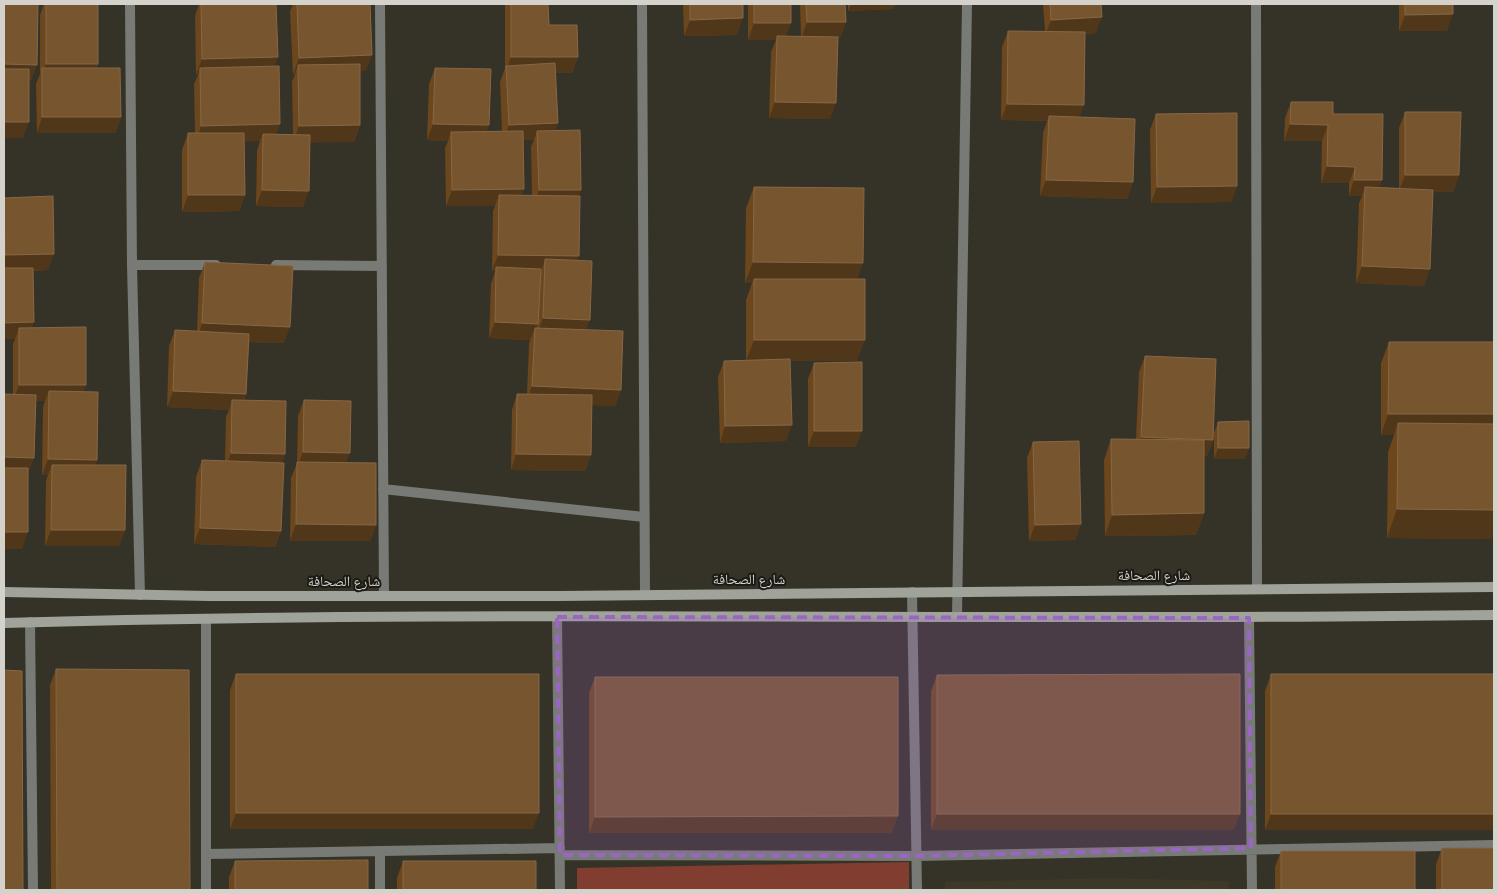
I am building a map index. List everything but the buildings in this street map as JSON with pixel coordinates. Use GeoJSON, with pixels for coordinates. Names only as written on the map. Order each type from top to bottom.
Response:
{"type":"FeatureCollection","features":[{"type":"Feature","properties":{"kind":"main road","name":"شارع الصحافة"},"geometry":{"type":"LineString","coordinates":[[4,592],[140,595],[558,596],[645,593],[912,592],[956,590],[1494,587]]}},
{"type":"Feature","properties":{"kind":"main road"},"geometry":{"type":"LineString","coordinates":[[4,623],[206,619],[557,617],[913,618],[956,616],[1250,618],[1494,615]]}},
{"type":"Feature","properties":{"kind":"street"},"geometry":{"type":"LineString","coordinates":[[130,4],[132,265],[140,595]]}},
{"type":"Feature","properties":{"kind":"street"},"geometry":{"type":"LineString","coordinates":[[380,4],[384,595]]}},
{"type":"Feature","properties":{"kind":"street"},"geometry":{"type":"LineString","coordinates":[[642,4],[645,593]]}},
{"type":"Feature","properties":{"kind":"street"},"geometry":{"type":"LineString","coordinates":[[956,616],[966,4]]}},
{"type":"Feature","properties":{"kind":"street"},"geometry":{"type":"LineString","coordinates":[[1256,4],[1257,588]]}},
{"type":"Feature","properties":{"kind":"street"},"geometry":{"type":"LineString","coordinates":[[132,265],[228,265]]}},
{"type":"Feature","properties":{"kind":"street"},"geometry":{"type":"LineString","coordinates":[[267,265],[382,266]]}},
{"type":"Feature","properties":{"kind":"street"},"geometry":{"type":"LineString","coordinates":[[383,489],[644,517]]}},
{"type":"Feature","properties":{"kind":"street"},"geometry":{"type":"LineString","coordinates":[[912,592],[917,890]]}},
{"type":"Feature","properties":{"kind":"street"},"geometry":{"type":"LineString","coordinates":[[557,617],[560,890]]}},
{"type":"Feature","properties":{"kind":"street"},"geometry":{"type":"LineString","coordinates":[[1250,618],[1252,890]]}},
{"type":"Feature","properties":{"kind":"street"},"geometry":{"type":"LineString","coordinates":[[206,619],[206,890]]}},
{"type":"Feature","properties":{"kind":"street"},"geometry":{"type":"LineString","coordinates":[[30,622],[33,890]]}},
{"type":"Feature","properties":{"kind":"street"},"geometry":{"type":"LineString","coordinates":[[206,854],[380,851],[560,851],[917,856],[1252,848],[1414,850],[1494,845]]}},
{"type":"Feature","properties":{"kind":"street"},"geometry":{"type":"LineString","coordinates":[[380,851],[380,890]]}},
{"type":"Feature","properties":{"kind":"highlighted area"},"geometry":{"type":"Polygon","coordinates":[[[557,617],[1249,618],[1251,848],[917,856],[560,855],[557,617]]]}},
{"type":"Feature","properties":{"kind":"shaded area"},"geometry":{"type":"Polygon","coordinates":[[[909,862],[909,890],[577,890],[577,868],[909,862]]]}},
{"type":"Feature","properties":{"kind":"shaded area"},"geometry":{"type":"Polygon","coordinates":[[[1107,878],[1229,881],[1229,890],[945,890],[945,882],[1107,878]]]}}]}
